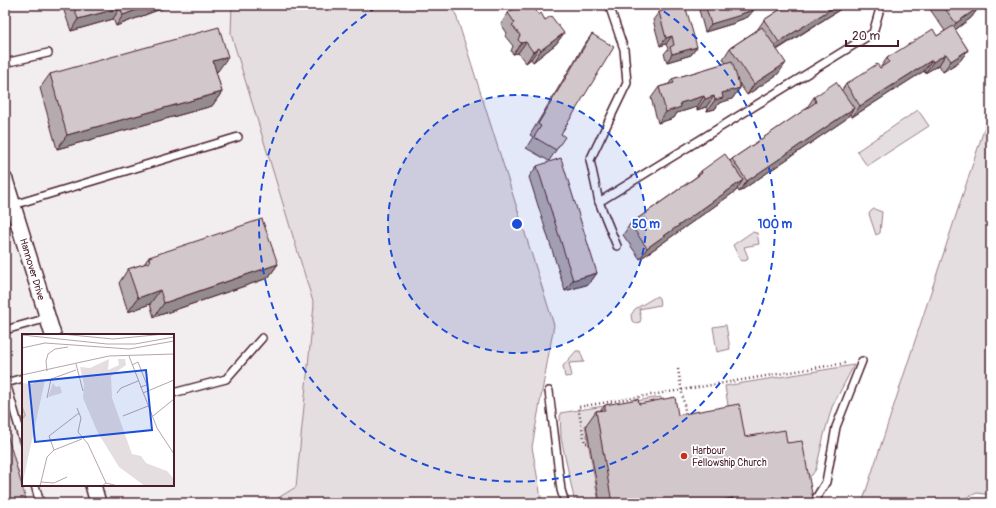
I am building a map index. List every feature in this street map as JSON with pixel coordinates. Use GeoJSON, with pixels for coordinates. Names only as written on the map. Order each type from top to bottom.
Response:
{"type":"FeatureCollection","features":[{"type":"Feature","properties":{"kind":"street","name":"Hannover Drive"},"geometry":{"type":"LineString","coordinates":[[5,180],[53,334]]}},
{"type":"Feature","properties":{"kind":"street"},"geometry":{"type":"LineString","coordinates":[[93,486],[98,503]]}},
{"type":"Feature","properties":{"kind":"lane"},"geometry":{"type":"LineString","coordinates":[[609,5],[624,49],[627,83],[590,160],[599,202],[617,246]]}},
{"type":"Feature","properties":{"kind":"lane"},"geometry":{"type":"LineString","coordinates":[[599,202],[873,33],[881,5]]}},
{"type":"Feature","properties":{"kind":"lane"},"geometry":{"type":"LineString","coordinates":[[5,63],[48,53]]}},
{"type":"Feature","properties":{"kind":"lane"},"geometry":{"type":"LineString","coordinates":[[12,205],[238,138]]}},
{"type":"Feature","properties":{"kind":"lane"},"geometry":{"type":"LineString","coordinates":[[5,330],[48,318]]}},
{"type":"Feature","properties":{"kind":"lane"},"geometry":{"type":"LineString","coordinates":[[174,393],[226,379],[262,338]]}},
{"type":"Feature","properties":{"kind":"lane"},"geometry":{"type":"LineString","coordinates":[[813,503],[826,482],[836,427],[862,361]]}},
{"type":"Feature","properties":{"kind":"lane"},"geometry":{"type":"LineString","coordinates":[[22,378],[6,383],[22,438]]}},
{"type":"Feature","properties":{"kind":"lane"},"geometry":{"type":"LineString","coordinates":[[548,391],[561,490],[565,503]]}},
{"type":"Feature","properties":{"kind":"lane"},"geometry":{"type":"LineString","coordinates":[[35,486],[40,503]]}},
{"type":"Feature","properties":{"kind":"path"},"geometry":{"type":"LineString","coordinates":[[587,443],[584,443],[578,407],[845,363]]}},
{"type":"Feature","properties":{"kind":"path"},"geometry":{"type":"LineString","coordinates":[[678,369],[686,417]]}},
{"type":"Feature","properties":{"kind":"shaded area"},"geometry":{"type":"Polygon","coordinates":[[[5,5],[232,5],[231,34],[314,305],[296,487],[270,503],[5,503],[5,5]]]}},
{"type":"Feature","properties":{"kind":"shaded area"},"geometry":{"type":"Polygon","coordinates":[[[232,5],[452,5],[554,325],[532,447],[542,503],[270,503],[296,487],[314,305],[231,34],[232,5]]]}},
{"type":"Feature","properties":{"kind":"shaded area"},"geometry":{"type":"Polygon","coordinates":[[[991,108],[991,495],[977,493],[953,503],[862,503],[991,108]]]}},
{"type":"Feature","properties":{"kind":"shaded area"},"geometry":{"type":"Polygon","coordinates":[[[918,110],[929,126],[867,166],[857,151],[918,110]]]}},
{"type":"Feature","properties":{"kind":"shaded area"},"geometry":{"type":"Polygon","coordinates":[[[874,209],[882,212],[880,233],[876,235],[869,214],[874,209]]]}},
{"type":"Feature","properties":{"kind":"shaded area"},"geometry":{"type":"Polygon","coordinates":[[[752,232],[757,233],[759,244],[744,247],[748,257],[747,260],[740,260],[733,245],[752,232]]]}},
{"type":"Feature","properties":{"kind":"shaded area"},"geometry":{"type":"Polygon","coordinates":[[[657,296],[659,298],[660,305],[639,309],[641,318],[640,322],[635,323],[632,321],[631,315],[635,309],[657,296]]]}},
{"type":"Feature","properties":{"kind":"shaded area"},"geometry":{"type":"Polygon","coordinates":[[[726,325],[730,349],[717,352],[713,327],[726,325]]]}},
{"type":"Feature","properties":{"kind":"shaded area"},"geometry":{"type":"Polygon","coordinates":[[[576,351],[580,351],[584,362],[569,363],[572,376],[565,377],[563,366],[576,351]]]}},
{"type":"Feature","properties":{"kind":"shaded area"},"geometry":{"type":"Polygon","coordinates":[[[854,365],[832,407],[816,469],[812,475],[805,479],[735,451],[725,386],[854,365]]]}},
{"type":"Feature","properties":{"kind":"shaded area"},"geometry":{"type":"Polygon","coordinates":[[[661,397],[663,411],[585,425],[599,503],[575,503],[561,438],[560,413],[661,397]]]}},
{"type":"Feature","properties":{"kind":"building"},"geometry":{"type":"Polygon","coordinates":[[[73,5],[150,5],[123,15],[120,8],[78,19],[73,5]]]}},
{"type":"Feature","properties":{"kind":"building"},"geometry":{"type":"Polygon","coordinates":[[[519,5],[532,5],[539,15],[541,13],[545,20],[551,16],[564,33],[541,50],[539,48],[533,52],[526,42],[521,43],[518,40],[520,35],[512,25],[515,23],[508,13],[519,5]]]}},
{"type":"Feature","properties":{"kind":"building"},"geometry":{"type":"Polygon","coordinates":[[[685,5],[697,47],[672,54],[670,47],[674,45],[672,36],[666,38],[659,12],[685,5]]]}},
{"type":"Feature","properties":{"kind":"building"},"geometry":{"type":"Polygon","coordinates":[[[705,5],[752,5],[754,10],[711,24],[705,5]]]}},
{"type":"Feature","properties":{"kind":"building"},"geometry":{"type":"Polygon","coordinates":[[[787,5],[837,5],[779,42],[764,20],[787,5]]]}},
{"type":"Feature","properties":{"kind":"building"},"geometry":{"type":"Polygon","coordinates":[[[942,5],[977,5],[979,7],[956,23],[942,5]]]}},
{"type":"Feature","properties":{"kind":"building"},"geometry":{"type":"Polygon","coordinates":[[[953,26],[968,50],[951,61],[946,54],[933,62],[932,60],[860,106],[846,84],[877,64],[880,68],[889,62],[887,58],[933,29],[937,36],[953,26]]]}},
{"type":"Feature","properties":{"kind":"building"},"geometry":{"type":"Polygon","coordinates":[[[219,27],[228,57],[213,61],[222,92],[67,135],[50,74],[219,27]]]}},
{"type":"Feature","properties":{"kind":"building"},"geometry":{"type":"Polygon","coordinates":[[[762,27],[786,63],[754,84],[730,48],[762,27]]]}},
{"type":"Feature","properties":{"kind":"building"},"geometry":{"type":"Polygon","coordinates":[[[592,34],[614,47],[561,134],[565,137],[556,150],[534,137],[541,126],[538,124],[592,34]]]}},
{"type":"Feature","properties":{"kind":"building"},"geometry":{"type":"Polygon","coordinates":[[[732,61],[740,88],[722,93],[723,98],[715,100],[714,96],[705,99],[704,96],[680,103],[681,107],[666,112],[659,87],[674,83],[672,79],[732,61]]]}},
{"type":"Feature","properties":{"kind":"building"},"geometry":{"type":"Polygon","coordinates":[[[836,82],[854,108],[747,181],[732,159],[816,102],[814,97],[836,82]]]}},
{"type":"Feature","properties":{"kind":"building"},"geometry":{"type":"Polygon","coordinates":[[[725,154],[743,180],[647,248],[630,224],[702,173],[701,171],[725,154]]]}},
{"type":"Feature","properties":{"kind":"building"},"geometry":{"type":"Polygon","coordinates":[[[561,158],[597,273],[573,280],[537,166],[561,158]]]}},
{"type":"Feature","properties":{"kind":"building"},"geometry":{"type":"Polygon","coordinates":[[[262,219],[278,264],[164,303],[160,290],[138,298],[128,269],[150,262],[149,257],[262,219]]]}},
{"type":"Feature","properties":{"kind":"building","name":"Harbour Fellowship Church"},"geometry":{"type":"Polygon","coordinates":[[[675,397],[678,415],[739,404],[745,437],[785,430],[787,443],[802,441],[813,499],[787,503],[785,503],[783,497],[748,503],[734,503],[733,498],[706,503],[612,503],[596,411],[605,410],[605,405],[638,399],[639,404],[675,397]]]}},
{"type":"Feature","properties":{"kind":"building"},"geometry":{"type":"Polygon","coordinates":[[[5,427],[27,503],[5,503],[5,427]]]}},
{"type":"Feature","properties":{"kind":"place","name":"Harbour Fellowship Church"},"geometry":{"type":"Point","coordinates":[684,456]}}]}
